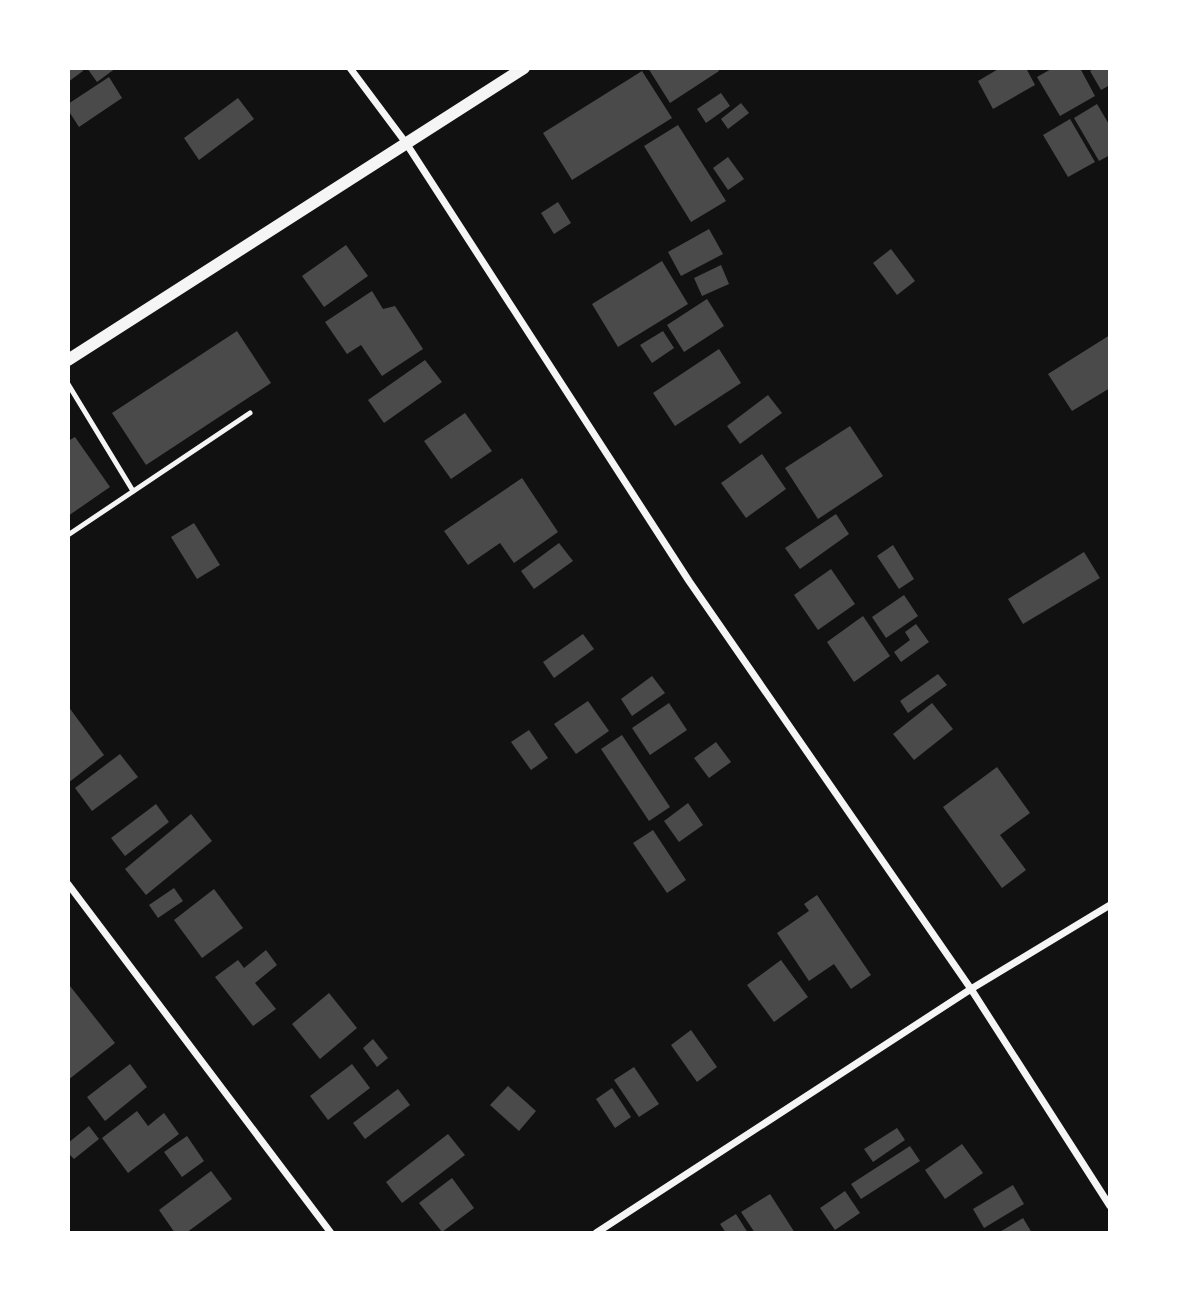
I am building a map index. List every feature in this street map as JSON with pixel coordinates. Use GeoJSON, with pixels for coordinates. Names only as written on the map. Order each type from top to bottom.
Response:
{"type":"FeatureCollection","features":[{"type":"Feature","properties":{"kind":"street"},"geometry":{"type":"LineString","coordinates":[[350,68],[406,142],[689,581],[971,989],[1110,1206]]}},
{"type":"Feature","properties":{"kind":"street"},"geometry":{"type":"LineString","coordinates":[[68,360],[524,68]]}},
{"type":"Feature","properties":{"kind":"street"},"geometry":{"type":"LineString","coordinates":[[68,884],[331,1233]]}},
{"type":"Feature","properties":{"kind":"street"},"geometry":{"type":"LineString","coordinates":[[596,1233],[971,989],[1110,905]]}},
{"type":"Feature","properties":{"kind":"lane"},"geometry":{"type":"LineString","coordinates":[[68,383],[134,491]]}},
{"type":"Feature","properties":{"kind":"lane"},"geometry":{"type":"LineString","coordinates":[[68,535],[250,413]]}},
{"type":"Feature","properties":{"kind":"building"},"geometry":{"type":"Polygon","coordinates":[[[68,68],[82,68],[83,71],[68,82],[68,68]]]}},
{"type":"Feature","properties":{"kind":"building"},"geometry":{"type":"Polygon","coordinates":[[[87,68],[116,68],[97,82],[87,68]]]}},
{"type":"Feature","properties":{"kind":"building"},"geometry":{"type":"Polygon","coordinates":[[[648,68],[717,68],[719,71],[670,103],[648,68]]]}},
{"type":"Feature","properties":{"kind":"building"},"geometry":{"type":"Polygon","coordinates":[[[1000,68],[1026,68],[1035,85],[993,109],[978,81],[1000,68]]]}},
{"type":"Feature","properties":{"kind":"building"},"geometry":{"type":"Polygon","coordinates":[[[1053,68],[1080,68],[1095,96],[1060,116],[1037,77],[1053,68]]]}},
{"type":"Feature","properties":{"kind":"building"},"geometry":{"type":"Polygon","coordinates":[[[1095,68],[1110,68],[1110,85],[1101,90],[1090,71],[1095,68]]]}},
{"type":"Feature","properties":{"kind":"building"},"geometry":{"type":"Polygon","coordinates":[[[642,71],[672,118],[572,180],[543,133],[642,71]]]}},
{"type":"Feature","properties":{"kind":"building"},"geometry":{"type":"Polygon","coordinates":[[[109,77],[122,98],[79,127],[68,110],[68,104],[109,77]]]}},
{"type":"Feature","properties":{"kind":"building"},"geometry":{"type":"Polygon","coordinates":[[[721,93],[730,106],[706,123],[697,109],[721,93]]]}},
{"type":"Feature","properties":{"kind":"building"},"geometry":{"type":"Polygon","coordinates":[[[238,98],[254,119],[199,160],[184,138],[238,98]]]}},
{"type":"Feature","properties":{"kind":"building"},"geometry":{"type":"Polygon","coordinates":[[[741,103],[749,113],[728,129],[721,119],[741,103]]]}},
{"type":"Feature","properties":{"kind":"building"},"geometry":{"type":"Polygon","coordinates":[[[1097,104],[1110,126],[1110,155],[1099,161],[1074,118],[1097,104]]]}},
{"type":"Feature","properties":{"kind":"building"},"geometry":{"type":"Polygon","coordinates":[[[1070,119],[1095,162],[1068,177],[1043,135],[1070,119]]]}},
{"type":"Feature","properties":{"kind":"building"},"geometry":{"type":"Polygon","coordinates":[[[678,125],[726,201],[691,222],[644,146],[678,125]]]}},
{"type":"Feature","properties":{"kind":"building"},"geometry":{"type":"Polygon","coordinates":[[[728,157],[744,179],[728,190],[713,168],[728,157]]]}},
{"type":"Feature","properties":{"kind":"building"},"geometry":{"type":"Polygon","coordinates":[[[558,202],[571,223],[554,234],[541,213],[558,202]]]}},
{"type":"Feature","properties":{"kind":"building"},"geometry":{"type":"Polygon","coordinates":[[[709,229],[723,254],[681,276],[668,252],[709,229]]]}},
{"type":"Feature","properties":{"kind":"building"},"geometry":{"type":"Polygon","coordinates":[[[346,245],[368,276],[324,307],[302,276],[346,245]]]}},
{"type":"Feature","properties":{"kind":"building"},"geometry":{"type":"Polygon","coordinates":[[[891,249],[915,281],[897,295],[873,263],[891,249]]]}},
{"type":"Feature","properties":{"kind":"building"},"geometry":{"type":"Polygon","coordinates":[[[662,261],[688,304],[618,347],[592,304],[662,261]]]}},
{"type":"Feature","properties":{"kind":"building"},"geometry":{"type":"Polygon","coordinates":[[[721,265],[729,284],[702,296],[694,278],[721,265]]]}},
{"type":"Feature","properties":{"kind":"building"},"geometry":{"type":"Polygon","coordinates":[[[372,291],[383,309],[395,306],[423,349],[382,376],[361,345],[347,354],[325,322],[372,291]]]}},
{"type":"Feature","properties":{"kind":"building"},"geometry":{"type":"Polygon","coordinates":[[[707,299],[724,326],[684,352],[667,325],[707,299]]]}},
{"type":"Feature","properties":{"kind":"building"},"geometry":{"type":"Polygon","coordinates":[[[237,331],[271,383],[146,465],[112,413],[237,331]]]}},
{"type":"Feature","properties":{"kind":"building"},"geometry":{"type":"Polygon","coordinates":[[[663,331],[674,348],[652,363],[640,345],[663,331]]]}},
{"type":"Feature","properties":{"kind":"building"},"geometry":{"type":"Polygon","coordinates":[[[1110,335],[1110,388],[1072,411],[1048,374],[1110,335]]]}},
{"type":"Feature","properties":{"kind":"building"},"geometry":{"type":"Polygon","coordinates":[[[719,349],[741,383],[675,426],[653,393],[719,349]]]}},
{"type":"Feature","properties":{"kind":"building"},"geometry":{"type":"Polygon","coordinates":[[[425,360],[442,382],[384,423],[368,400],[425,360]]]}},
{"type":"Feature","properties":{"kind":"building"},"geometry":{"type":"Polygon","coordinates":[[[768,395],[782,413],[740,444],[727,426],[768,395]]]}},
{"type":"Feature","properties":{"kind":"building"},"geometry":{"type":"Polygon","coordinates":[[[465,413],[492,451],[451,479],[424,441],[465,413]]]}},
{"type":"Feature","properties":{"kind":"building"},"geometry":{"type":"Polygon","coordinates":[[[850,426],[883,476],[818,519],[785,468],[850,426]]]}},
{"type":"Feature","properties":{"kind":"building"},"geometry":{"type":"Polygon","coordinates":[[[75,437],[110,487],[68,516],[68,441],[75,437]]]}},
{"type":"Feature","properties":{"kind":"building"},"geometry":{"type":"Polygon","coordinates":[[[762,454],[786,489],[746,518],[721,483],[762,454]]]}},
{"type":"Feature","properties":{"kind":"building"},"geometry":{"type":"Polygon","coordinates":[[[522,478],[558,532],[514,563],[500,543],[468,565],[444,531],[522,478]]]}},
{"type":"Feature","properties":{"kind":"building"},"geometry":{"type":"Polygon","coordinates":[[[836,514],[849,534],[800,569],[785,548],[836,514]]]}},
{"type":"Feature","properties":{"kind":"building"},"geometry":{"type":"Polygon","coordinates":[[[194,523],[220,565],[197,579],[171,537],[194,523]]]}},
{"type":"Feature","properties":{"kind":"building"},"geometry":{"type":"Polygon","coordinates":[[[559,543],[573,561],[534,589],[521,571],[559,543]]]}},
{"type":"Feature","properties":{"kind":"building"},"geometry":{"type":"Polygon","coordinates":[[[893,545],[914,579],[899,589],[877,556],[893,545]]]}},
{"type":"Feature","properties":{"kind":"building"},"geometry":{"type":"Polygon","coordinates":[[[1084,552],[1100,578],[1023,624],[1008,599],[1084,552]]]}},
{"type":"Feature","properties":{"kind":"building"},"geometry":{"type":"Polygon","coordinates":[[[831,569],[855,604],[818,630],[794,595],[831,569]]]}},
{"type":"Feature","properties":{"kind":"building"},"geometry":{"type":"Polygon","coordinates":[[[904,595],[918,616],[886,638],[872,617],[904,595]]]}},
{"type":"Feature","properties":{"kind":"building"},"geometry":{"type":"Polygon","coordinates":[[[863,616],[890,656],[854,682],[827,642],[863,616]]]}},
{"type":"Feature","properties":{"kind":"building"},"geometry":{"type":"Polygon","coordinates":[[[916,624],[929,642],[901,662],[894,652],[910,640],[905,632],[916,624]]]}},
{"type":"Feature","properties":{"kind":"building"},"geometry":{"type":"Polygon","coordinates":[[[583,634],[594,649],[554,678],[543,662],[583,634]]]}},
{"type":"Feature","properties":{"kind":"building"},"geometry":{"type":"Polygon","coordinates":[[[938,674],[947,685],[908,713],[900,701],[938,674]]]}},
{"type":"Feature","properties":{"kind":"building"},"geometry":{"type":"Polygon","coordinates":[[[652,676],[665,693],[632,716],[621,699],[652,676]]]}},
{"type":"Feature","properties":{"kind":"building"},"geometry":{"type":"Polygon","coordinates":[[[588,701],[609,731],[576,754],[554,724],[588,701]]]}},
{"type":"Feature","properties":{"kind":"building"},"geometry":{"type":"Polygon","coordinates":[[[669,703],[687,730],[650,755],[632,728],[669,703]]]}},
{"type":"Feature","properties":{"kind":"building"},"geometry":{"type":"Polygon","coordinates":[[[932,703],[953,729],[914,760],[893,734],[932,703]]]}},
{"type":"Feature","properties":{"kind":"building"},"geometry":{"type":"Polygon","coordinates":[[[68,706],[104,755],[68,783],[68,706]]]}},
{"type":"Feature","properties":{"kind":"building"},"geometry":{"type":"Polygon","coordinates":[[[529,730],[548,758],[531,770],[511,742],[529,730]]]}},
{"type":"Feature","properties":{"kind":"building"},"geometry":{"type":"Polygon","coordinates":[[[622,735],[670,807],[649,821],[601,749],[622,735]]]}},
{"type":"Feature","properties":{"kind":"building"},"geometry":{"type":"Polygon","coordinates":[[[716,742],[731,762],[709,778],[694,758],[716,742]]]}},
{"type":"Feature","properties":{"kind":"building"},"geometry":{"type":"Polygon","coordinates":[[[120,754],[138,777],[92,811],[75,788],[120,754]]]}},
{"type":"Feature","properties":{"kind":"building"},"geometry":{"type":"Polygon","coordinates":[[[997,767],[1030,813],[1000,835],[1026,870],[1002,888],[943,807],[997,767]]]}},
{"type":"Feature","properties":{"kind":"building"},"geometry":{"type":"Polygon","coordinates":[[[688,803],[703,825],[679,842],[664,821],[688,803]]]}},
{"type":"Feature","properties":{"kind":"building"},"geometry":{"type":"Polygon","coordinates":[[[156,804],[169,822],[125,856],[111,838],[156,804]]]}},
{"type":"Feature","properties":{"kind":"building"},"geometry":{"type":"Polygon","coordinates":[[[191,814],[212,841],[146,895],[125,869],[191,814]]]}},
{"type":"Feature","properties":{"kind":"building"},"geometry":{"type":"Polygon","coordinates":[[[653,830],[686,880],[667,893],[633,843],[653,830]]]}},
{"type":"Feature","properties":{"kind":"building"},"geometry":{"type":"Polygon","coordinates":[[[174,888],[183,901],[158,918],[149,905],[174,888]]]}},
{"type":"Feature","properties":{"kind":"building"},"geometry":{"type":"Polygon","coordinates":[[[214,889],[243,928],[202,958],[174,920],[214,889]]]}},
{"type":"Feature","properties":{"kind":"building"},"geometry":{"type":"Polygon","coordinates":[[[817,895],[871,975],[851,989],[834,964],[809,981],[777,933],[809,911],[804,904],[817,895]]]}},
{"type":"Feature","properties":{"kind":"building"},"geometry":{"type":"Polygon","coordinates":[[[266,950],[277,965],[255,983],[276,1009],[253,1026],[215,977],[238,960],[244,968],[266,950]]]}},
{"type":"Feature","properties":{"kind":"building"},"geometry":{"type":"Polygon","coordinates":[[[781,960],[808,997],[774,1022],[747,985],[781,960]]]}},
{"type":"Feature","properties":{"kind":"building"},"geometry":{"type":"Polygon","coordinates":[[[70,986],[115,1043],[68,1080],[68,987],[70,986]]]}},
{"type":"Feature","properties":{"kind":"building"},"geometry":{"type":"Polygon","coordinates":[[[329,993],[357,1028],[320,1059],[292,1024],[329,993]]]}},
{"type":"Feature","properties":{"kind":"building"},"geometry":{"type":"Polygon","coordinates":[[[691,1030],[717,1067],[697,1082],[671,1045],[691,1030]]]}},
{"type":"Feature","properties":{"kind":"building"},"geometry":{"type":"Polygon","coordinates":[[[373,1039],[388,1058],[377,1067],[363,1048],[373,1039]]]}},
{"type":"Feature","properties":{"kind":"building"},"geometry":{"type":"Polygon","coordinates":[[[130,1064],[147,1087],[105,1121],[87,1097],[130,1064]]]}},
{"type":"Feature","properties":{"kind":"building"},"geometry":{"type":"Polygon","coordinates":[[[352,1064],[370,1088],[328,1120],[310,1096],[352,1064]]]}},
{"type":"Feature","properties":{"kind":"building"},"geometry":{"type":"Polygon","coordinates":[[[634,1067],[659,1104],[639,1117],[614,1080],[634,1067]]]}},
{"type":"Feature","properties":{"kind":"building"},"geometry":{"type":"Polygon","coordinates":[[[508,1086],[536,1111],[519,1131],[490,1105],[508,1086]]]}},
{"type":"Feature","properties":{"kind":"building"},"geometry":{"type":"Polygon","coordinates":[[[612,1088],[631,1117],[615,1128],[596,1099],[612,1088]]]}},
{"type":"Feature","properties":{"kind":"building"},"geometry":{"type":"Polygon","coordinates":[[[398,1089],[410,1105],[365,1139],[353,1123],[398,1089]]]}},
{"type":"Feature","properties":{"kind":"building"},"geometry":{"type":"Polygon","coordinates":[[[137,1111],[148,1126],[164,1113],[179,1134],[128,1173],[102,1138],[137,1111]]]}},
{"type":"Feature","properties":{"kind":"building"},"geometry":{"type":"Polygon","coordinates":[[[89,1126],[99,1139],[74,1159],[68,1153],[68,1143],[89,1126]]]}},
{"type":"Feature","properties":{"kind":"building"},"geometry":{"type":"Polygon","coordinates":[[[897,1128],[905,1140],[873,1162],[864,1149],[897,1128]]]}},
{"type":"Feature","properties":{"kind":"building"},"geometry":{"type":"Polygon","coordinates":[[[448,1134],[465,1155],[402,1203],[386,1182],[448,1134]]]}},
{"type":"Feature","properties":{"kind":"building"},"geometry":{"type":"Polygon","coordinates":[[[187,1136],[204,1161],[182,1177],[164,1152],[187,1136]]]}},
{"type":"Feature","properties":{"kind":"building"},"geometry":{"type":"Polygon","coordinates":[[[962,1144],[983,1173],[945,1199],[925,1170],[962,1144]]]}},
{"type":"Feature","properties":{"kind":"building"},"geometry":{"type":"Polygon","coordinates":[[[910,1146],[920,1161],[861,1199],[851,1184],[910,1146]]]}},
{"type":"Feature","properties":{"kind":"building"},"geometry":{"type":"Polygon","coordinates":[[[211,1171],[232,1199],[186,1233],[175,1233],[159,1210],[211,1171]]]}},
{"type":"Feature","properties":{"kind":"building"},"geometry":{"type":"Polygon","coordinates":[[[452,1178],[474,1208],[442,1232],[419,1203],[452,1178]]]}},
{"type":"Feature","properties":{"kind":"building"},"geometry":{"type":"Polygon","coordinates":[[[1013,1185],[1024,1204],[984,1228],[973,1209],[1013,1185]]]}},
{"type":"Feature","properties":{"kind":"building"},"geometry":{"type":"Polygon","coordinates":[[[845,1191],[860,1213],[835,1230],[820,1208],[845,1191]]]}},
{"type":"Feature","properties":{"kind":"building"},"geometry":{"type":"Polygon","coordinates":[[[770,1194],[795,1233],[755,1233],[741,1212],[770,1194]]]}},
{"type":"Feature","properties":{"kind":"building"},"geometry":{"type":"Polygon","coordinates":[[[736,1214],[748,1233],[726,1233],[720,1224],[736,1214]]]}},
{"type":"Feature","properties":{"kind":"building"},"geometry":{"type":"Polygon","coordinates":[[[1023,1218],[1032,1233],[998,1233],[1023,1218]]]}}]}
